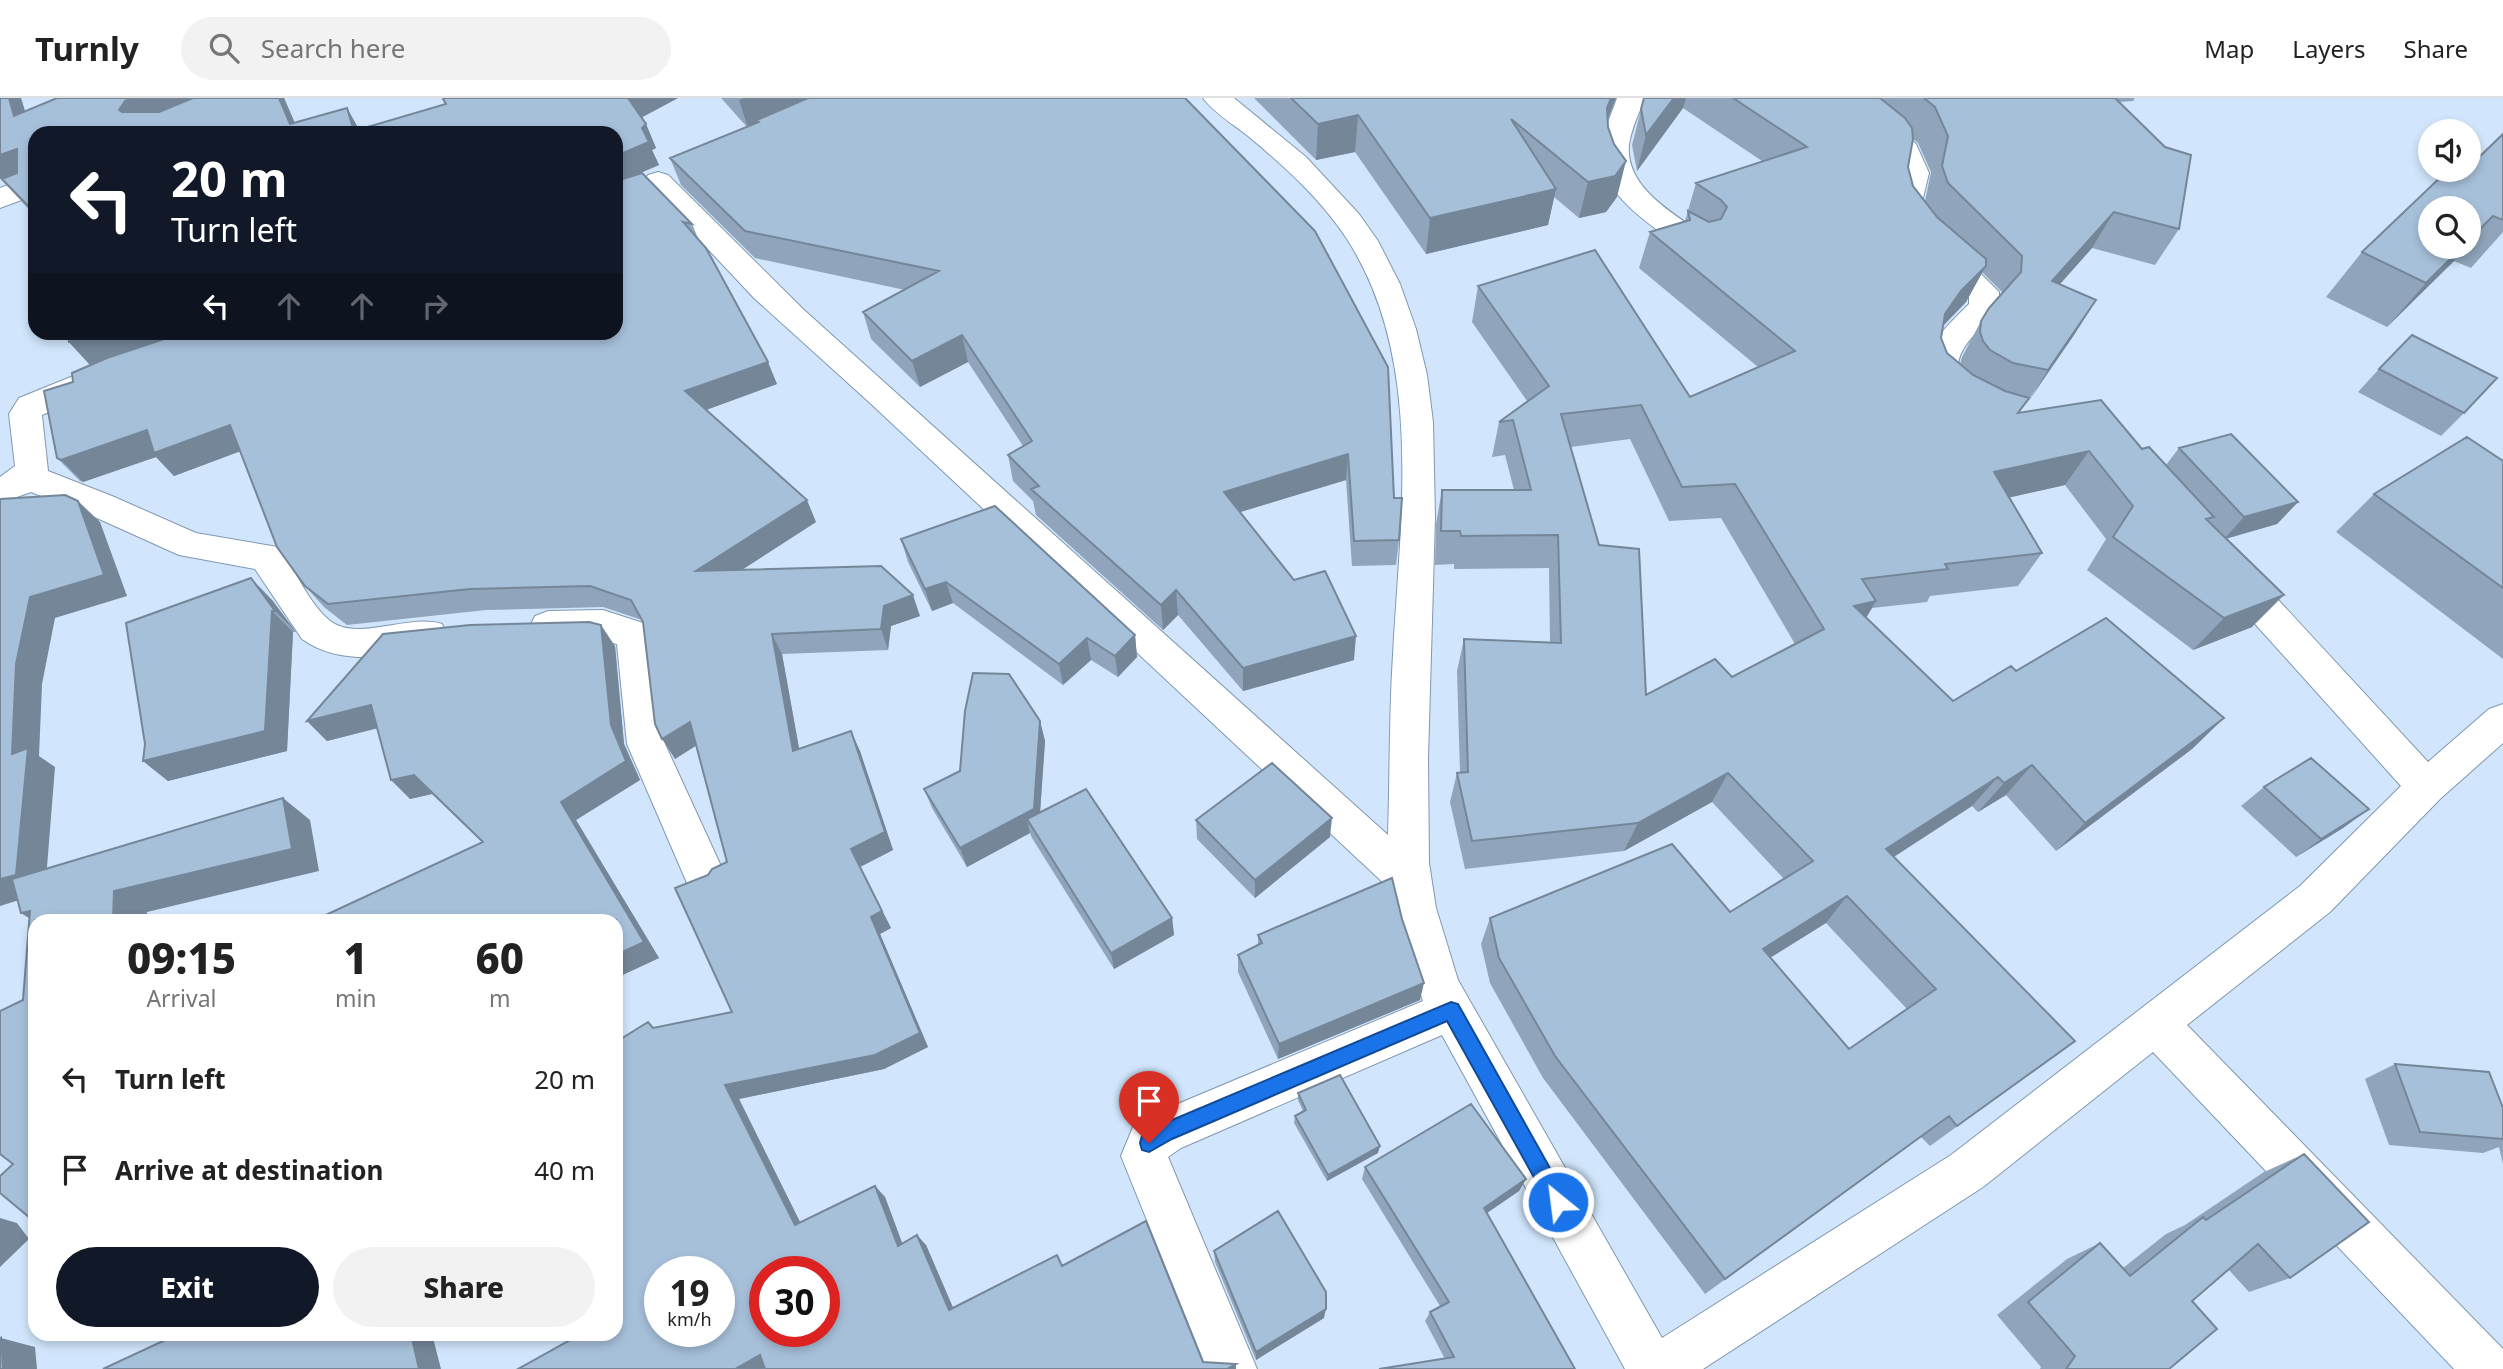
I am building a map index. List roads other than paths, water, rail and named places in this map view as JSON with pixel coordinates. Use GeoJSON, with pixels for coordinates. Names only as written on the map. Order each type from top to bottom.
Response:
{"type":"FeatureCollection","features":[{"type":"Feature","properties":{"kind":"street"},"geometry":{"type":"LineString","coordinates":[[1217,98],[1284,153],[1333,201],[1363,241],[1385,286],[1401,332],[1412,378],[1418,427],[1417,540],[1408,771],[1410,881],[1439,988],[1652,1369]]}},
{"type":"Feature","properties":{"kind":"street"},"geometry":{"type":"LineString","coordinates":[[1631,98],[1614,149],[1618,165],[1632,192],[1698,245]]}},
{"type":"Feature","properties":{"kind":"street"},"geometry":{"type":"LineString","coordinates":[[1822,98],[1880,128],[1906,150],[1915,173],[1907,209],[1923,234],[1984,292],[1984,306],[1948,347],[1941,363],[1943,381],[1960,398],[1989,411]]}},
{"type":"Feature","properties":{"kind":"street"},"geometry":{"type":"LineString","coordinates":[[659,180],[803,329],[880,394],[1410,881]]}},
{"type":"Feature","properties":{"kind":"street"},"geometry":{"type":"LineString","coordinates":[[0,199],[28,187]]}},
{"type":"Feature","properties":{"kind":"street"},"geometry":{"type":"LineString","coordinates":[[13,484],[32,469],[25,414],[31,406],[116,370]]}},
{"type":"Feature","properties":{"kind":"street"},"geometry":{"type":"LineString","coordinates":[[13,484],[100,505],[191,546],[266,557],[314,628],[328,639],[345,643],[461,631]]}},
{"type":"Feature","properties":{"kind":"street"},"geometry":{"type":"LineString","coordinates":[[2213,554],[2426,787]]}},
{"type":"Feature","properties":{"kind":"street"},"geometry":{"type":"LineString","coordinates":[[509,627],[603,625],[630,633],[635,643],[646,744],[705,877]]}},
{"type":"Feature","properties":{"kind":"street"},"geometry":{"type":"LineString","coordinates":[[1658,1369],[1967,1171],[2315,899],[2426,787],[2503,720]]}},
{"type":"Feature","properties":{"kind":"street"},"geometry":{"type":"LineString","coordinates":[[1232,1369],[1144,1156],[1149,1143],[1165,1132],[1451,1010]]}},
{"type":"Feature","properties":{"kind":"street"},"geometry":{"type":"LineString","coordinates":[[2157,1025],[2488,1369]]}}]}
